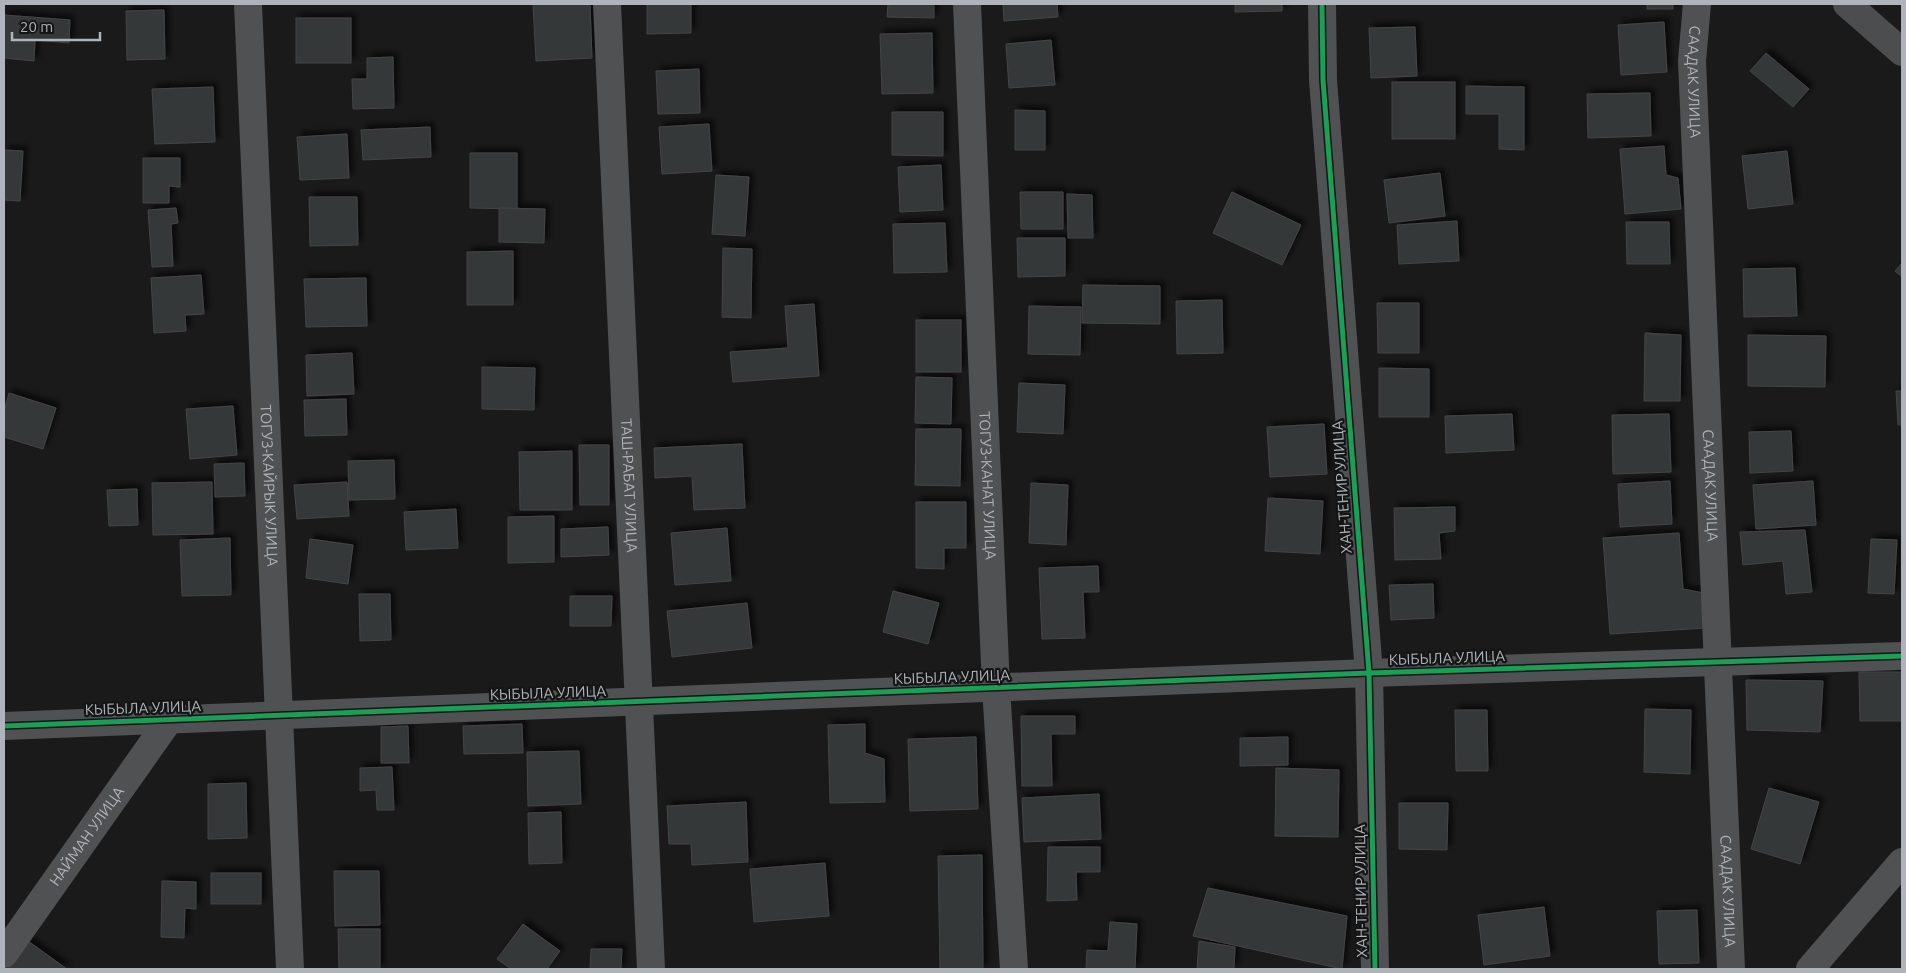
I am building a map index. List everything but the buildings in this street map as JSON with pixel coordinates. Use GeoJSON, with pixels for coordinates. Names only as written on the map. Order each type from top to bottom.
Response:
{"type":"FeatureCollection","features":[{"type":"Feature","properties":{"kind":"main road"},"geometry":{"type":"LineString","coordinates":[[1847,4],[1902,52]]}},
{"type":"Feature","properties":{"kind":"street","name":"ТОГУЗ-КАЙРЫК УЛИЦА"},"geometry":{"type":"LineString","coordinates":[[248,4],[290,969]]}},
{"type":"Feature","properties":{"kind":"street","name":"ТАШ-РАБАТ УЛИЦА"},"geometry":{"type":"LineString","coordinates":[[607,4],[651,969]]}},
{"type":"Feature","properties":{"kind":"street","name":"ТОГУЗ-КАНАТ УЛИЦА"},"geometry":{"type":"LineString","coordinates":[[967,4],[996,688],[1014,969]]}},
{"type":"Feature","properties":{"kind":"street","name":"ХАН-ТЕНИР УЛИЦА"},"geometry":{"type":"LineString","coordinates":[[1322,4],[1323,80],[1369,673],[1375,969]]}},
{"type":"Feature","properties":{"kind":"street","name":"СААДАК УЛИЦА"},"geometry":{"type":"LineString","coordinates":[[1697,4],[1692,61],[1731,969]]}},
{"type":"Feature","properties":{"kind":"street","name":"КЫБЫЛА УЛИЦА"},"geometry":{"type":"LineString","coordinates":[[4,726],[1369,673],[1902,656]]}},
{"type":"Feature","properties":{"kind":"street","name":"НАЙМАН УЛИЦА"},"geometry":{"type":"LineString","coordinates":[[4,954],[169,720]]}},
{"type":"Feature","properties":{"kind":"street"},"geometry":{"type":"LineString","coordinates":[[1810,969],[1902,862]]}},
{"type":"Feature","properties":{"kind":"cycle path"},"geometry":{"type":"LineString","coordinates":[[1322,4],[1323,80],[1369,673],[1375,969]]}},
{"type":"Feature","properties":{"kind":"cycle path"},"geometry":{"type":"LineString","coordinates":[[4,726],[1369,673],[1902,656]]}}]}
